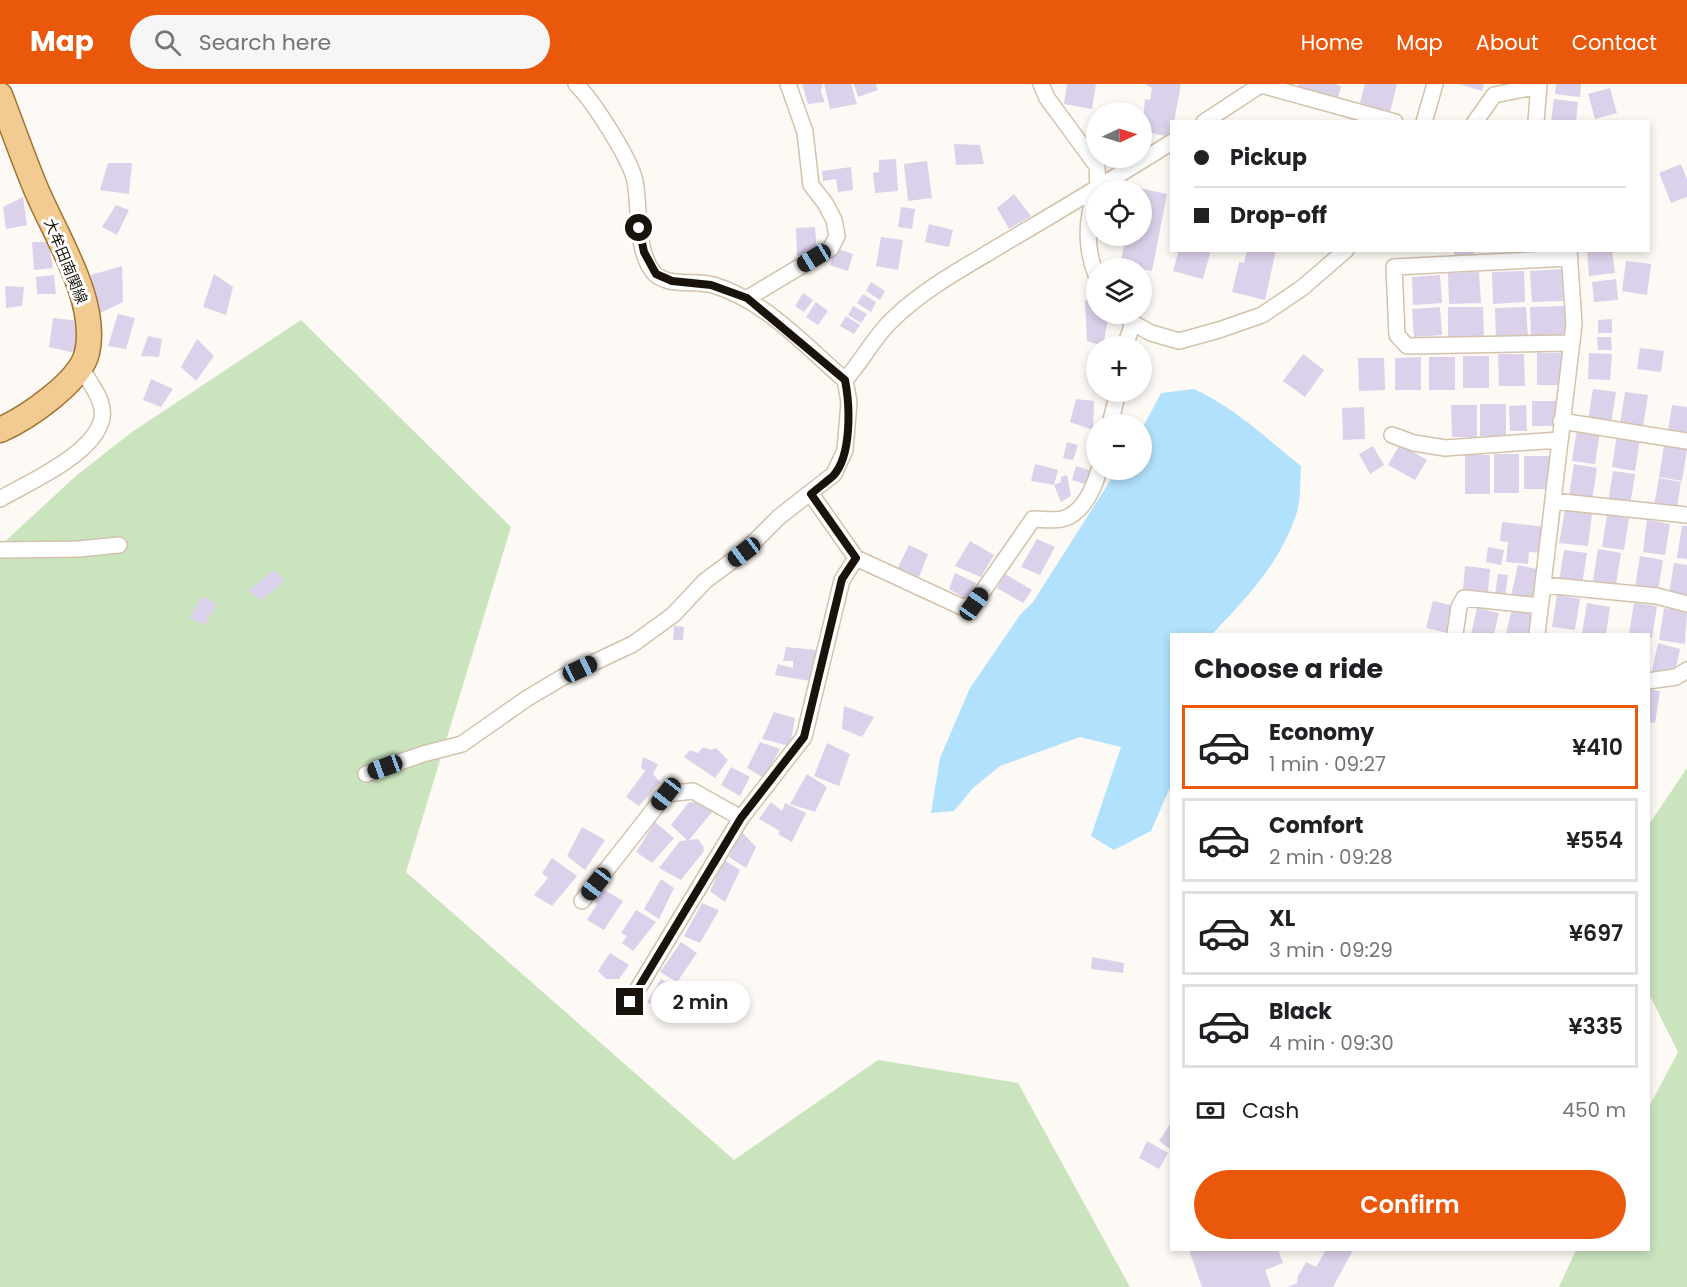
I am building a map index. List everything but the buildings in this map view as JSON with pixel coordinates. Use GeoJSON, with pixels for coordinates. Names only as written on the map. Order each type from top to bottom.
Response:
{"type":"FeatureCollection","features":[{"type":"Feature","properties":{"kind":"main road","name":"大牟田南関線"},"geometry":{"type":"LineString","coordinates":[[0,95],[5,125],[37,191],[80,291],[89,330],[87,353],[81,368]]}},
{"type":"Feature","properties":{"kind":"main road"},"geometry":{"type":"LineString","coordinates":[[0,430],[50,400],[81,368]]}},
{"type":"Feature","properties":{"kind":"street"},"geometry":{"type":"LineString","coordinates":[[366,774],[423,754],[462,744],[526,699],[563,677],[633,644],[673,615],[705,581],[744,552],[779,517],[834,474],[845,450],[849,402],[845,380],[747,298],[711,285],[672,281],[656,274],[644,252],[639,228],[635,180],[622,151],[576,84]]}},
{"type":"Feature","properties":{"kind":"street"},"geometry":{"type":"LineString","coordinates":[[747,298],[831,248],[837,236],[834,220],[825,203],[810,185],[805,132],[788,84]]}},
{"type":"Feature","properties":{"kind":"street"},"geometry":{"type":"LineString","coordinates":[[1041,84],[1047,98],[1096,166],[1097,180]]}},
{"type":"Feature","properties":{"kind":"street"},"geometry":{"type":"LineString","coordinates":[[1207,120],[1262,84],[1388,120]]}},
{"type":"Feature","properties":{"kind":"street"},"geometry":{"type":"LineString","coordinates":[[1425,120],[1435,84]]}},
{"type":"Feature","properties":{"kind":"street"},"geometry":{"type":"LineString","coordinates":[[1476,120],[1494,95],[1539,85],[1536,120]]}},
{"type":"Feature","properties":{"kind":"street"},"geometry":{"type":"LineString","coordinates":[[1115,180],[1170,143]]}},
{"type":"Feature","properties":{"kind":"street"},"geometry":{"type":"LineString","coordinates":[[845,380],[857,367],[870,343],[893,318],[929,288],[1086,198]]}},
{"type":"Feature","properties":{"kind":"street"},"geometry":{"type":"LineString","coordinates":[[1138,324],[1151,333],[1179,341],[1262,315],[1302,288],[1344,252]]}},
{"type":"Feature","properties":{"kind":"street"},"geometry":{"type":"LineString","coordinates":[[1537,633],[1561,421],[1572,343],[1574,324],[1569,254],[1394,267],[1396,335],[1407,346],[1572,343]]}},
{"type":"Feature","properties":{"kind":"street"},"geometry":{"type":"LineString","coordinates":[[0,499],[78,454],[92,437],[102,418],[99,398],[81,368]]}},
{"type":"Feature","properties":{"kind":"street"},"geometry":{"type":"LineString","coordinates":[[1561,421],[1687,441]]}},
{"type":"Feature","properties":{"kind":"street"},"geometry":{"type":"LineString","coordinates":[[1392,435],[1413,443],[1446,448],[1559,440]]}},
{"type":"Feature","properties":{"kind":"street"},"geometry":{"type":"LineString","coordinates":[[811,494],[856,558],[962,607],[974,604],[1033,519],[1062,519],[1072,515],[1086,501],[1095,480]]}},
{"type":"Feature","properties":{"kind":"street"},"geometry":{"type":"LineString","coordinates":[[1553,501],[1687,515]]}},
{"type":"Feature","properties":{"kind":"street"},"geometry":{"type":"LineString","coordinates":[[0,550],[79,549],[119,545]]}},
{"type":"Feature","properties":{"kind":"street"},"geometry":{"type":"LineString","coordinates":[[630,1002],[741,818],[804,737],[842,579],[856,558]]}},
{"type":"Feature","properties":{"kind":"street"},"geometry":{"type":"LineString","coordinates":[[1543,585],[1657,596],[1687,604]]}},
{"type":"Feature","properties":{"kind":"street"},"geometry":{"type":"LineString","coordinates":[[1455,633],[1459,607],[1464,598],[1540,606]]}},
{"type":"Feature","properties":{"kind":"street"},"geometry":{"type":"LineString","coordinates":[[1650,681],[1676,677],[1687,670]]}},
{"type":"Feature","properties":{"kind":"street"},"geometry":{"type":"LineString","coordinates":[[582,901],[666,794],[693,790],[741,818]]}},
{"type":"Feature","properties":{"kind":"green space"},"geometry":{"type":"Polygon","coordinates":[[[301,320],[511,527],[406,872],[734,1160],[878,1060],[1018,1083],[1130,1287],[0,1287],[0,546],[77,475],[132,432],[301,320]]]}},
{"type":"Feature","properties":{"kind":"green space"},"geometry":{"type":"Polygon","coordinates":[[[1687,768],[1687,1287],[1559,1287],[1576,1251],[1650,1251],[1650,1105],[1678,1052],[1650,996],[1650,823],[1687,768]]]}},
{"type":"Feature","properties":{"kind":"water"},"geometry":{"type":"Polygon","coordinates":[[[1194,389],[1236,414],[1301,466],[1297,512],[1282,547],[1262,578],[1213,633],[1170,633],[1170,787],[1151,831],[1114,850],[1091,836],[1121,747],[1080,737],[1000,766],[973,788],[954,811],[931,813],[940,758],[970,688],[1020,615],[1033,602],[1111,480],[1152,480],[1152,414],[1150,414],[1161,393],[1194,389]]]}},
{"type":"Feature","properties":{"kind":"route"},"geometry":{"type":"LineString","coordinates":[[630,1002],[741,818],[804,737],[842,579],[856,558],[811,494],[834,474],[845,450],[849,402],[845,380],[747,298],[711,285],[672,281],[656,274],[644,252],[639,228]]}}]}
